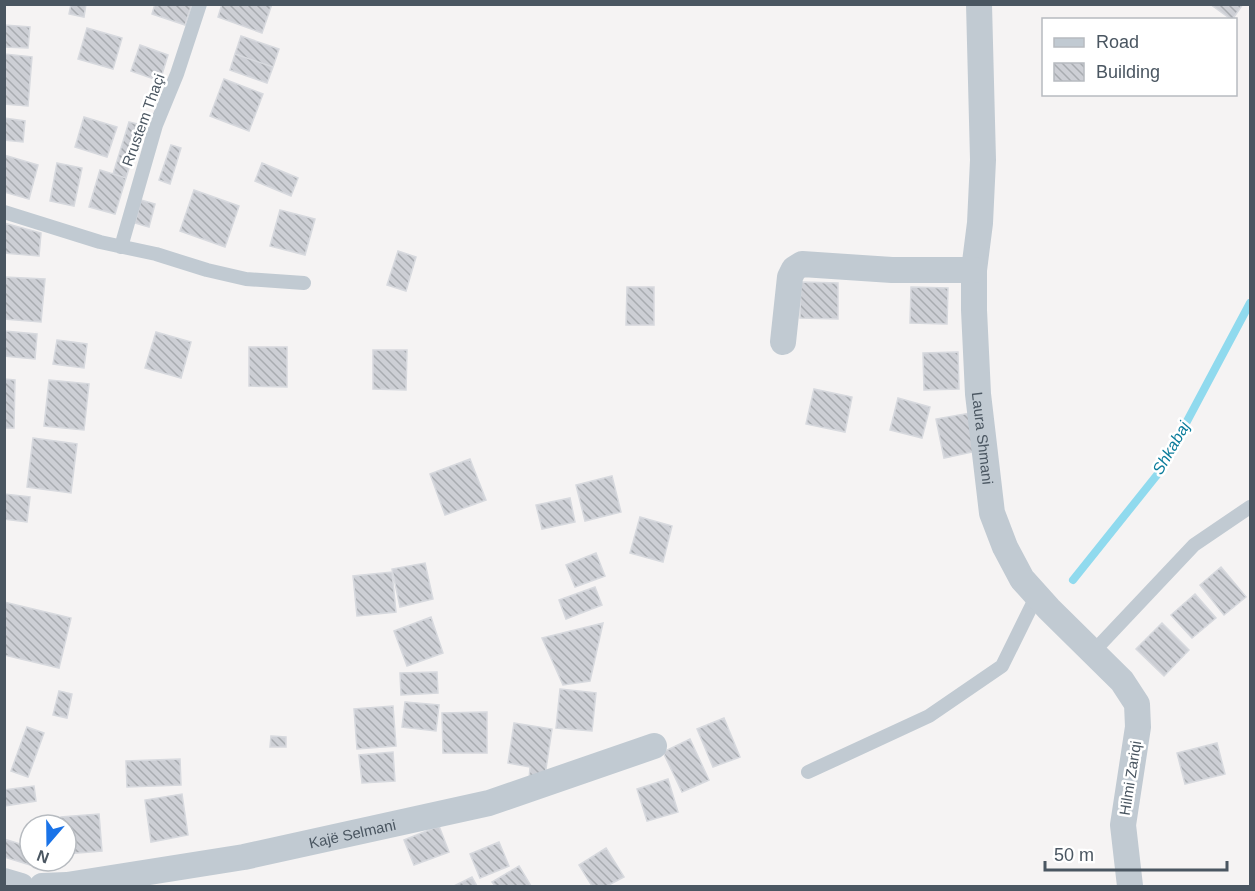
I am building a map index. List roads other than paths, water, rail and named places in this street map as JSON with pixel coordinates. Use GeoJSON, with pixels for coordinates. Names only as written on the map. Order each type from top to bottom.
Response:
{"type":"FeatureCollection","features":[{"type":"Feature","properties":{"kind":"street","name":"Laura Shmani"},"geometry":{"type":"LineString","coordinates":[[979,4],[983,160],[980,223],[974,270],[978,394],[992,513],[1005,547],[1022,579],[1122,681],[1137,704]]}},
{"type":"Feature","properties":{"kind":"street"},"geometry":{"type":"LineString","coordinates":[[783,342],[790,277],[794,269],[802,264],[892,270],[974,270]]}},
{"type":"Feature","properties":{"kind":"street","name":"Hilmi Zariqi"},"geometry":{"type":"LineString","coordinates":[[1130,886],[1123,825],[1138,728],[1137,704]]}},
{"type":"Feature","properties":{"kind":"street","name":"Kajë Selmani"},"geometry":{"type":"LineString","coordinates":[[42,886],[67,885],[244,856],[489,803],[654,746]]}},
{"type":"Feature","properties":{"kind":"street"},"geometry":{"type":"LineString","coordinates":[[4,881],[21,886]]}},
{"type":"Feature","properties":{"kind":"lane","name":"Rrustem Thaçi"},"geometry":{"type":"LineString","coordinates":[[121,247],[156,125],[177,74],[200,4]]}},
{"type":"Feature","properties":{"kind":"lane"},"geometry":{"type":"LineString","coordinates":[[4,212],[100,242],[156,254],[207,270],[246,279],[304,283]]}},
{"type":"Feature","properties":{"kind":"lane"},"geometry":{"type":"LineString","coordinates":[[1093,652],[1194,545],[1251,507]]}},
{"type":"Feature","properties":{"kind":"lane"},"geometry":{"type":"LineString","coordinates":[[808,772],[929,716],[1002,666],[1037,595]]}},
{"type":"Feature","properties":{"kind":"waterway","name":"Shkabaj"},"geometry":{"type":"LineString","coordinates":[[1073,580],[1161,470],[1250,303]]}}]}
